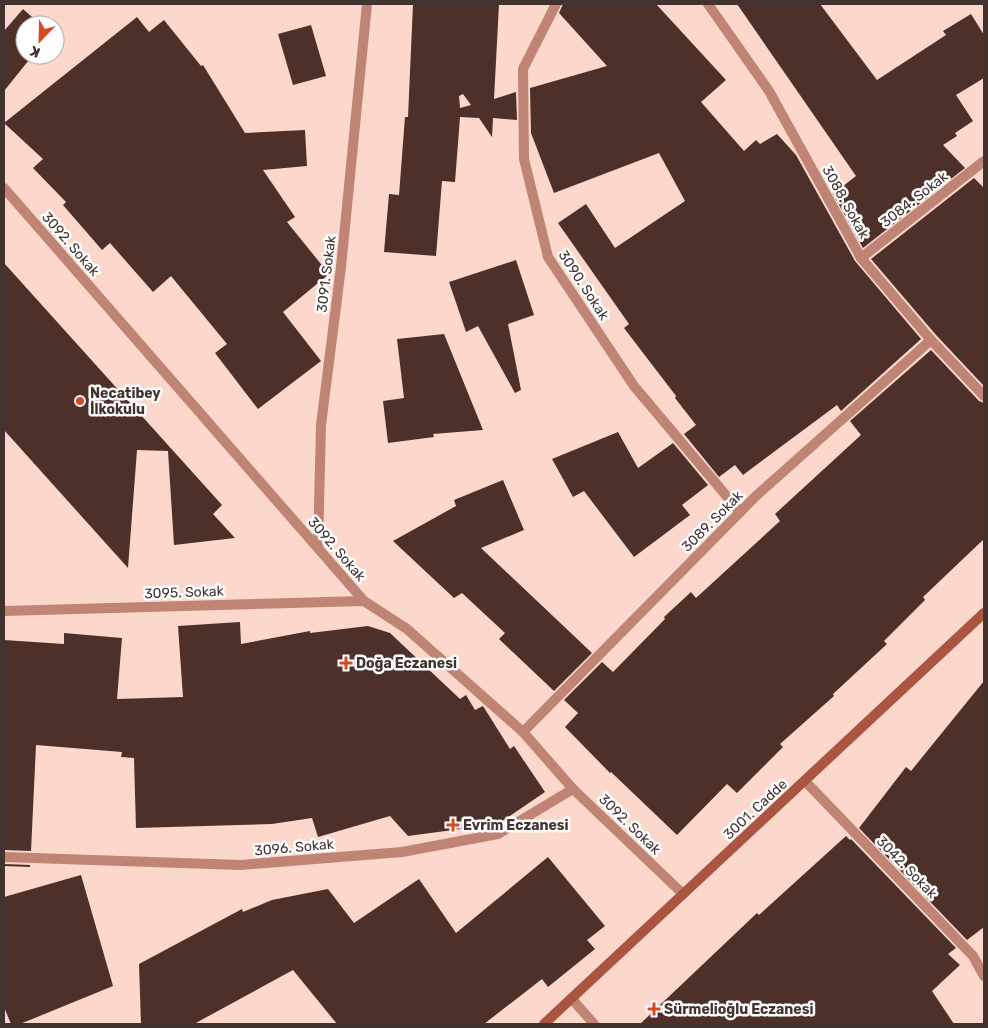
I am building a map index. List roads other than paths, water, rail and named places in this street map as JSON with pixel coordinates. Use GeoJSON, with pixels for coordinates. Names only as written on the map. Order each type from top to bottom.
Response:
{"type":"FeatureCollection","features":[{"type":"Feature","properties":{"kind":"street","name":"3091. Sokak"},"geometry":{"type":"LineString","coordinates":[[318,547],[321,425],[341,267],[367,4]]}},
{"type":"Feature","properties":{"kind":"street","name":"3090. Sokak"},"geometry":{"type":"LineString","coordinates":[[556,4],[523,68],[524,159],[548,257],[634,386],[740,512]]}},
{"type":"Feature","properties":{"kind":"street","name":"3088. Sokak"},"geometry":{"type":"LineString","coordinates":[[708,4],[769,90],[861,258],[931,340],[984,396]]}},
{"type":"Feature","properties":{"kind":"street","name":"3084. Sokak"},"geometry":{"type":"LineString","coordinates":[[861,258],[984,161]]}},
{"type":"Feature","properties":{"kind":"street","name":"3092. Sokak"},"geometry":{"type":"LineString","coordinates":[[4,188],[364,601],[407,629],[523,732],[573,789],[683,894]]}},
{"type":"Feature","properties":{"kind":"street","name":"3089. Sokak"},"geometry":{"type":"LineString","coordinates":[[523,732],[756,496],[931,340]]}},
{"type":"Feature","properties":{"kind":"street","name":"3095. Sokak"},"geometry":{"type":"LineString","coordinates":[[4,611],[364,601]]}},
{"type":"Feature","properties":{"kind":"street","name":"3001. Cadde"},"geometry":{"type":"LineString","coordinates":[[544,1024],[984,613]]}},
{"type":"Feature","properties":{"kind":"street","name":"3042. Sokak"},"geometry":{"type":"LineString","coordinates":[[805,781],[973,956],[984,976]]}},
{"type":"Feature","properties":{"kind":"street","name":"3096. Sokak"},"geometry":{"type":"LineString","coordinates":[[4,857],[240,865],[402,852],[498,834],[573,789]]}},
{"type":"Feature","properties":{"kind":"street"},"geometry":{"type":"LineString","coordinates":[[572,999],[594,1024]]}},
{"type":"Feature","properties":{"kind":"place","name":"Necatibey İlkokulu"},"geometry":{"type":"Point","coordinates":[80,401]}},
{"type":"Feature","properties":{"kind":"place","name":"Doğa Eczanesi"},"geometry":{"type":"Point","coordinates":[346,663]}},
{"type":"Feature","properties":{"kind":"place","name":"Evrim Eczanesi"},"geometry":{"type":"Point","coordinates":[453,825]}},
{"type":"Feature","properties":{"kind":"place","name":"Sürmelioğlu Eczanesi"},"geometry":{"type":"Point","coordinates":[654,1009]}}]}
